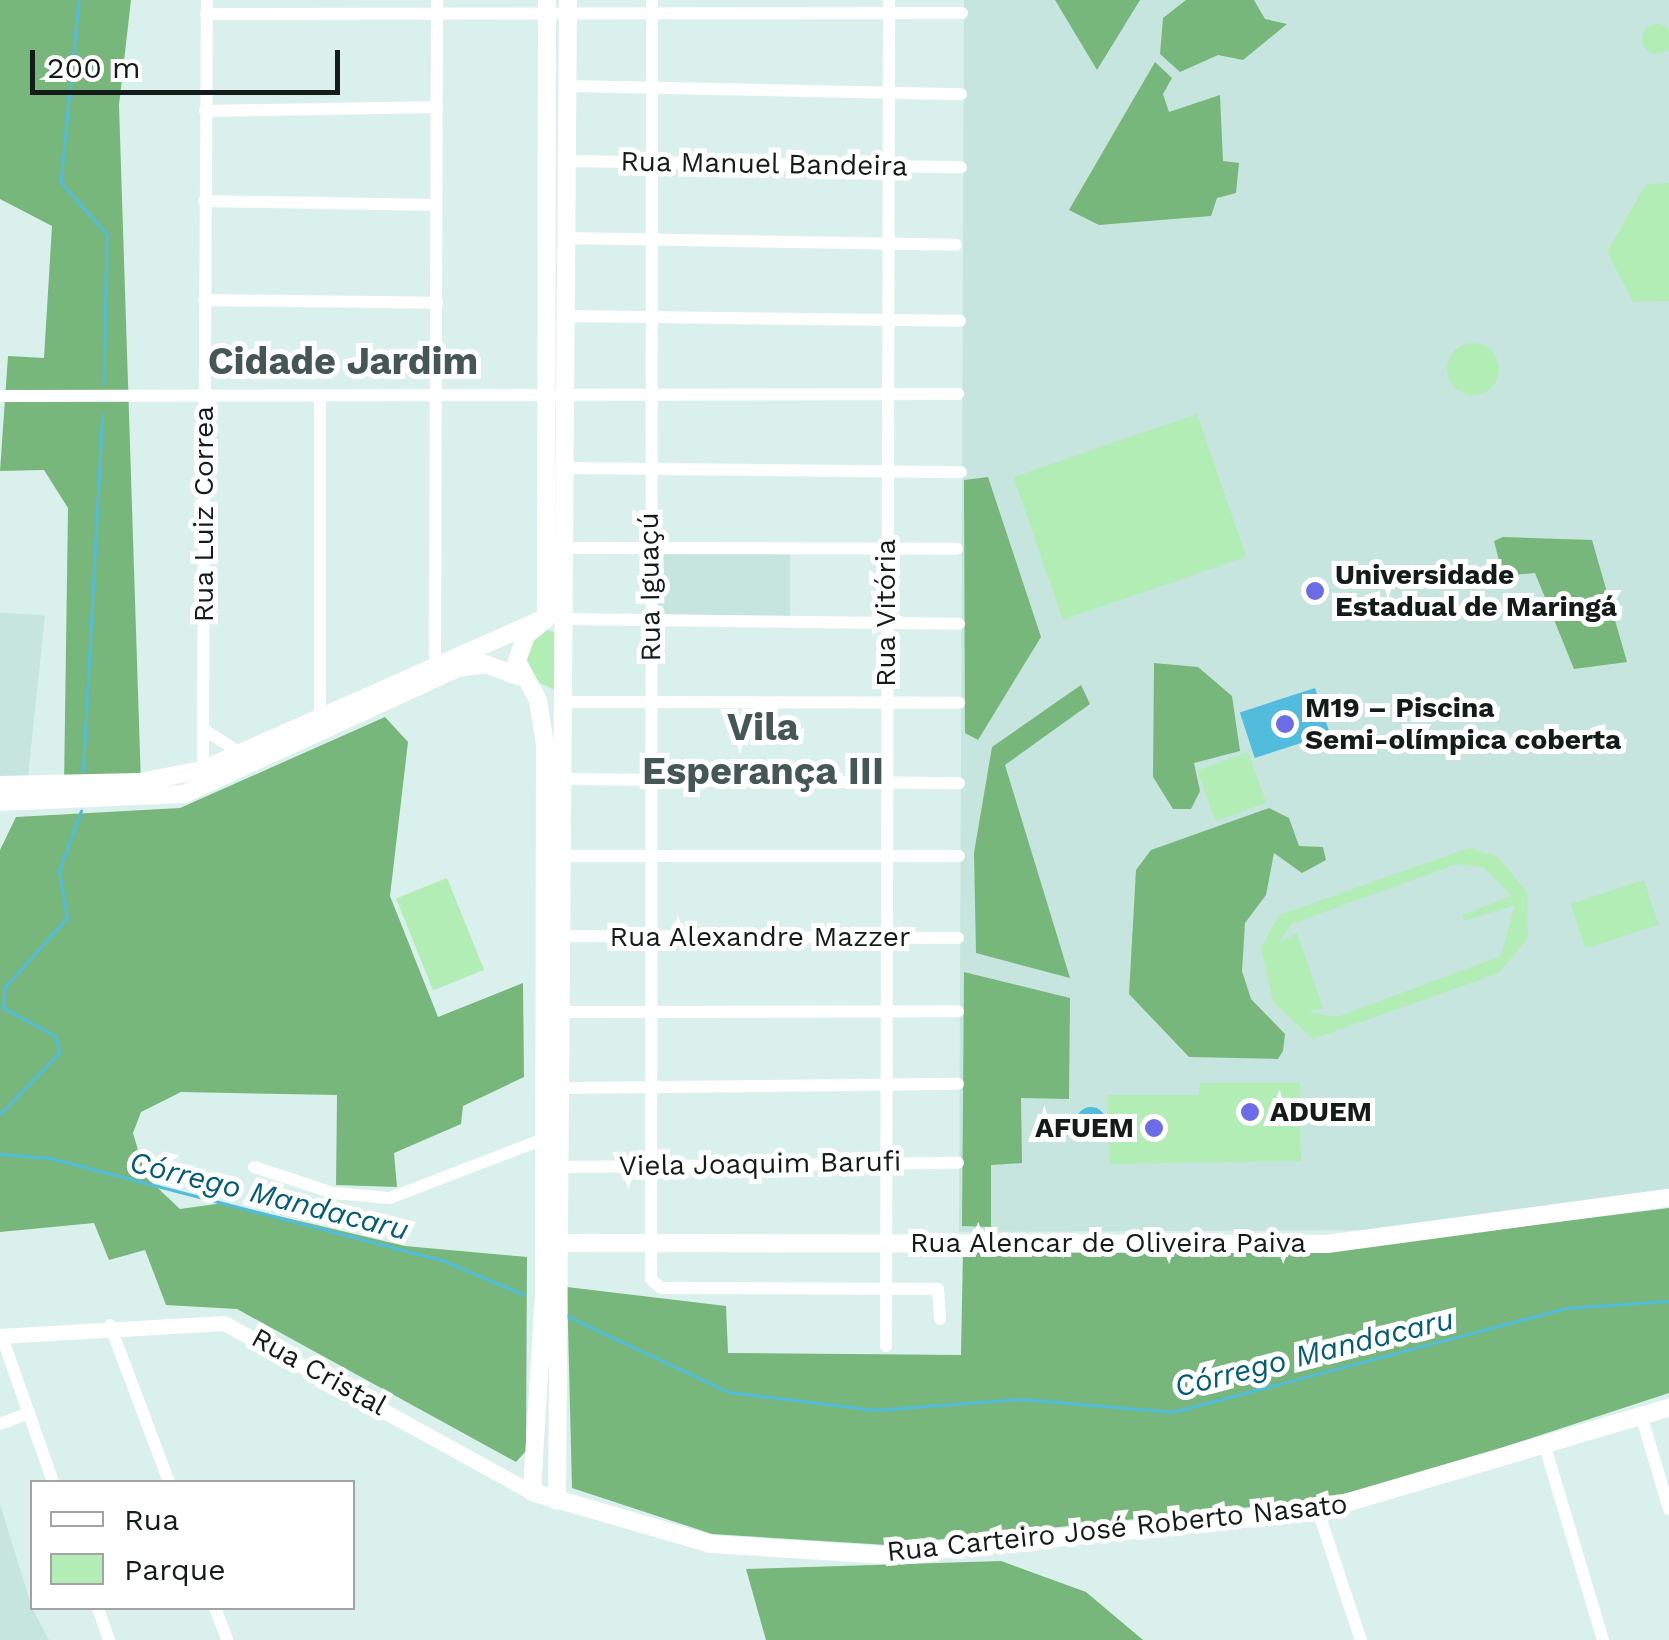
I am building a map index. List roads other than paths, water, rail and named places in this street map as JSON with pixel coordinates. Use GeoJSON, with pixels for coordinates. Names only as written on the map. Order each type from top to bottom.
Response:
{"type":"FeatureCollection","features":[{"type":"Feature","properties":{"kind":"main road"},"geometry":{"type":"LineString","coordinates":[[532,1492],[562,1167],[565,702],[555,619],[556,398],[547,5]]}},
{"type":"Feature","properties":{"kind":"main road"},"geometry":{"type":"LineString","coordinates":[[520,677],[518,648],[555,619],[563,548],[564,468],[556,398],[564,316],[568,5]]}},
{"type":"Feature","properties":{"kind":"main road"},"geometry":{"type":"LineString","coordinates":[[0,785],[204,778],[320,715],[436,662],[555,619]]}},
{"type":"Feature","properties":{"kind":"main road"},"geometry":{"type":"LineString","coordinates":[[0,802],[137,802],[204,778],[458,668],[485,664],[520,677],[538,700],[544,1139],[553,1243],[557,1502]]}},
{"type":"Feature","properties":{"kind":"main road"},"geometry":{"type":"LineString","coordinates":[[538,700],[565,702]]}},
{"type":"Feature","properties":{"kind":"main road","name":"Rua Alencar de Oliveira Paiva"},"geometry":{"type":"LineString","coordinates":[[553,1243],[1327,1244],[1669,1198]]}},
{"type":"Feature","properties":{"kind":"main road","name":"Rua Carteiro José Roberto Nasato"},"geometry":{"type":"LineString","coordinates":[[557,1502],[711,1544],[887,1555],[1318,1511],[1546,1450],[1669,1408]]}},
{"type":"Feature","properties":{"kind":"main road","name":"Rua Cristal"},"geometry":{"type":"LineString","coordinates":[[532,1492],[557,1502]]}},
{"type":"Feature","properties":{"kind":"street"},"geometry":{"type":"LineString","coordinates":[[436,662],[437,4]]}},
{"type":"Feature","properties":{"kind":"street","name":"Rua Iguaçú"},"geometry":{"type":"LineString","coordinates":[[652,5],[648,620],[653,780],[648,1166],[651,1279],[661,1288],[884,1288]]}},
{"type":"Feature","properties":{"kind":"street"},"geometry":{"type":"LineString","coordinates":[[206,7],[889,6],[962,13]]}},
{"type":"Feature","properties":{"kind":"street","name":"Rua Vitória"},"geometry":{"type":"LineString","coordinates":[[886,1346],[882,1162],[889,6]]}},
{"type":"Feature","properties":{"kind":"street","name":"Rua Luiz Correa"},"geometry":{"type":"LineString","coordinates":[[204,778],[206,7]]}},
{"type":"Feature","properties":{"kind":"street"},"geometry":{"type":"LineString","coordinates":[[568,86],[961,94]]}},
{"type":"Feature","properties":{"kind":"street"},"geometry":{"type":"LineString","coordinates":[[204,111],[437,107]]}},
{"type":"Feature","properties":{"kind":"street","name":"Rua Manuel Bandeira"},"geometry":{"type":"LineString","coordinates":[[566,160],[961,166]]}},
{"type":"Feature","properties":{"kind":"street"},"geometry":{"type":"LineString","coordinates":[[204,202],[436,205]]}},
{"type":"Feature","properties":{"kind":"street"},"geometry":{"type":"LineString","coordinates":[[564,238],[956,246]]}},
{"type":"Feature","properties":{"kind":"street"},"geometry":{"type":"LineString","coordinates":[[204,300],[437,303]]}},
{"type":"Feature","properties":{"kind":"street"},"geometry":{"type":"LineString","coordinates":[[564,316],[960,321]]}},
{"type":"Feature","properties":{"kind":"street"},"geometry":{"type":"LineString","coordinates":[[0,396],[438,400],[958,394]]}},
{"type":"Feature","properties":{"kind":"street"},"geometry":{"type":"LineString","coordinates":[[320,400],[320,715]]}},
{"type":"Feature","properties":{"kind":"street"},"geometry":{"type":"LineString","coordinates":[[564,468],[961,472]]}},
{"type":"Feature","properties":{"kind":"street"},"geometry":{"type":"LineString","coordinates":[[563,548],[957,549]]}},
{"type":"Feature","properties":{"kind":"street"},"geometry":{"type":"LineString","coordinates":[[555,619],[959,624]]}},
{"type":"Feature","properties":{"kind":"street"},"geometry":{"type":"LineString","coordinates":[[565,702],[959,703]]}},
{"type":"Feature","properties":{"kind":"street"},"geometry":{"type":"LineString","coordinates":[[202,729],[242,754]]}},
{"type":"Feature","properties":{"kind":"street"},"geometry":{"type":"LineString","coordinates":[[565,779],[959,783]]}},
{"type":"Feature","properties":{"kind":"street"},"geometry":{"type":"LineString","coordinates":[[564,856],[959,856]]}},
{"type":"Feature","properties":{"kind":"street","name":"Rua Alexandre Mazzer"},"geometry":{"type":"LineString","coordinates":[[562,936],[958,938]]}},
{"type":"Feature","properties":{"kind":"street"},"geometry":{"type":"LineString","coordinates":[[562,1012],[958,1011]]}},
{"type":"Feature","properties":{"kind":"street"},"geometry":{"type":"LineString","coordinates":[[562,1088],[958,1084]]}},
{"type":"Feature","properties":{"kind":"street"},"geometry":{"type":"LineString","coordinates":[[254,1167],[333,1192],[390,1198],[544,1139]]}},
{"type":"Feature","properties":{"kind":"street","name":"Viela Joaquim Barufi"},"geometry":{"type":"LineString","coordinates":[[562,1167],[958,1162]]}},
{"type":"Feature","properties":{"kind":"street"},"geometry":{"type":"LineString","coordinates":[[884,1288],[938,1289],[940,1319]]}},
{"type":"Feature","properties":{"kind":"street","name":"Rua Cristal"},"geometry":{"type":"LineString","coordinates":[[1,1337],[188,1319],[240,1327],[532,1492]]}},
{"type":"Feature","properties":{"kind":"street"},"geometry":{"type":"LineString","coordinates":[[110,1325],[167,1480]]}},
{"type":"Feature","properties":{"kind":"street"},"geometry":{"type":"LineString","coordinates":[[1,1337],[52,1480]]}},
{"type":"Feature","properties":{"kind":"street"},"geometry":{"type":"LineString","coordinates":[[0,1424],[28,1413]]}},
{"type":"Feature","properties":{"kind":"street"},"geometry":{"type":"LineString","coordinates":[[1642,1418],[1669,1509]]}},
{"type":"Feature","properties":{"kind":"street"},"geometry":{"type":"LineString","coordinates":[[1546,1450],[1603,1640]]}},
{"type":"Feature","properties":{"kind":"street"},"geometry":{"type":"LineString","coordinates":[[1318,1511],[1361,1640]]}},
{"type":"Feature","properties":{"kind":"street"},"geometry":{"type":"LineString","coordinates":[[99,1610],[110,1640]]}},
{"type":"Feature","properties":{"kind":"street"},"geometry":{"type":"LineString","coordinates":[[216,1610],[227,1640]]}},
{"type":"Feature","properties":{"kind":"water","name":"M19 – Piscina Semi-olímpica coberta"},"geometry":{"type":"Polygon","coordinates":[[[1315,688],[1330,734],[1255,758],[1240,712],[1315,688]]]}},
{"type":"Feature","properties":{"kind":"water","name":"AFUEM"},"geometry":{"type":"Polygon","coordinates":[[[1091,1107],[1102,1111],[1106,1122],[1102,1133],[1091,1137],[1080,1133],[1076,1122],[1080,1111],[1091,1107]]]}},
{"type":"Feature","properties":{"kind":"waterway"},"geometry":{"type":"LineString","coordinates":[[79,0],[61,182],[107,234],[104,384]]}},
{"type":"Feature","properties":{"kind":"waterway"},"geometry":{"type":"LineString","coordinates":[[83,771],[102,415]]}},
{"type":"Feature","properties":{"kind":"waterway"},"geometry":{"type":"LineString","coordinates":[[0,1114],[59,1053],[56,1037],[3,1008],[5,987],[67,918],[59,871],[81,811]]}},
{"type":"Feature","properties":{"kind":"waterway","name":"Córrego Mandacaru"},"geometry":{"type":"LineString","coordinates":[[0,1154],[50,1158],[442,1260],[523,1294]]}},
{"type":"Feature","properties":{"kind":"waterway","name":"Córrego Mandacaru"},"geometry":{"type":"LineString","coordinates":[[565,1315],[729,1392],[875,1410],[1021,1399],[1173,1412],[1566,1308],[1669,1301]]}},
{"type":"Feature","properties":{"kind":"place","name":"Universidade Estadual de Maringá"},"geometry":{"type":"Point","coordinates":[1315,591]}},
{"type":"Feature","properties":{"kind":"place","name":"M19 – Piscina Semi-olímpica coberta"},"geometry":{"type":"Point","coordinates":[1285,724]}},
{"type":"Feature","properties":{"kind":"place","name":"ADUEM"},"geometry":{"type":"Point","coordinates":[1250,1112]}},
{"type":"Feature","properties":{"kind":"place","name":"AFUEM"},"geometry":{"type":"Point","coordinates":[1154,1128]}},
{"type":"Feature","properties":{"kind":"district","name":"Cidade Jardim"},"geometry":{"type":"Point","coordinates":[343,362]}},
{"type":"Feature","properties":{"kind":"district","name":"Vila Esperança III"},"geometry":{"type":"Point","coordinates":[763,750]}}]}
